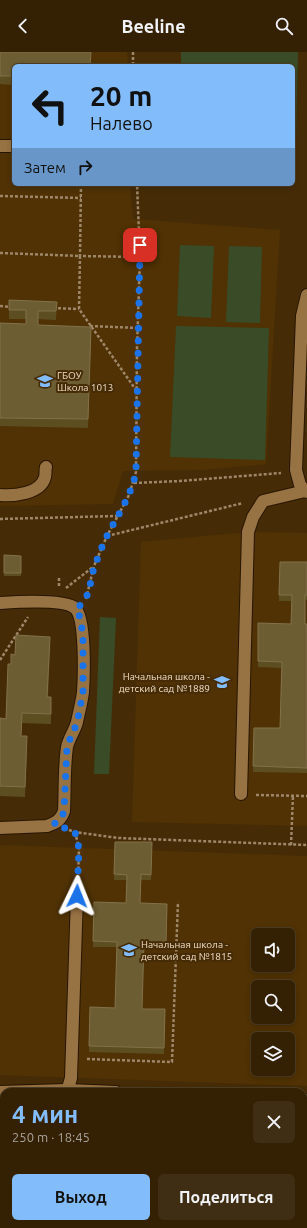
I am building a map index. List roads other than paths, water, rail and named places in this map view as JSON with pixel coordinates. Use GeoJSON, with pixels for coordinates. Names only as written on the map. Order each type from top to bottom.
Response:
{"type":"FeatureCollection","features":[{"type":"Feature","properties":{"kind":"lane"},"geometry":{"type":"LineString","coordinates":[[0,146],[12,146]]}},
{"type":"Feature","properties":{"kind":"lane"},"geometry":{"type":"LineString","coordinates":[[241,794],[248,532],[253,517],[263,501],[306,492],[300,485],[296,470],[302,316],[307,295]]}},
{"type":"Feature","properties":{"kind":"lane"},"geometry":{"type":"LineString","coordinates":[[0,495],[21,494],[34,490],[42,484],[45,477],[46,467]]}},
{"type":"Feature","properties":{"kind":"lane"},"geometry":{"type":"LineString","coordinates":[[0,604],[22,602],[60,603],[69,605],[76,609],[80,617],[83,635],[83,692],[77,723],[67,746],[64,811],[62,817],[54,824],[47,826],[0,828]]}},
{"type":"Feature","properties":{"kind":"lane"},"geometry":{"type":"LineString","coordinates":[[69,1088],[72,1058],[77,896]]}},
{"type":"Feature","properties":{"kind":"place","name":"ГБОУ Школа 1013"},"geometry":{"type":"Point","coordinates":[45,381]}},
{"type":"Feature","properties":{"kind":"place","name":"Начальная школа - детский сад №1889"},"geometry":{"type":"Point","coordinates":[222,682]}},
{"type":"Feature","properties":{"kind":"place","name":"Начальная школа - детский сад №1815"},"geometry":{"type":"Point","coordinates":[129,950]}}]}
